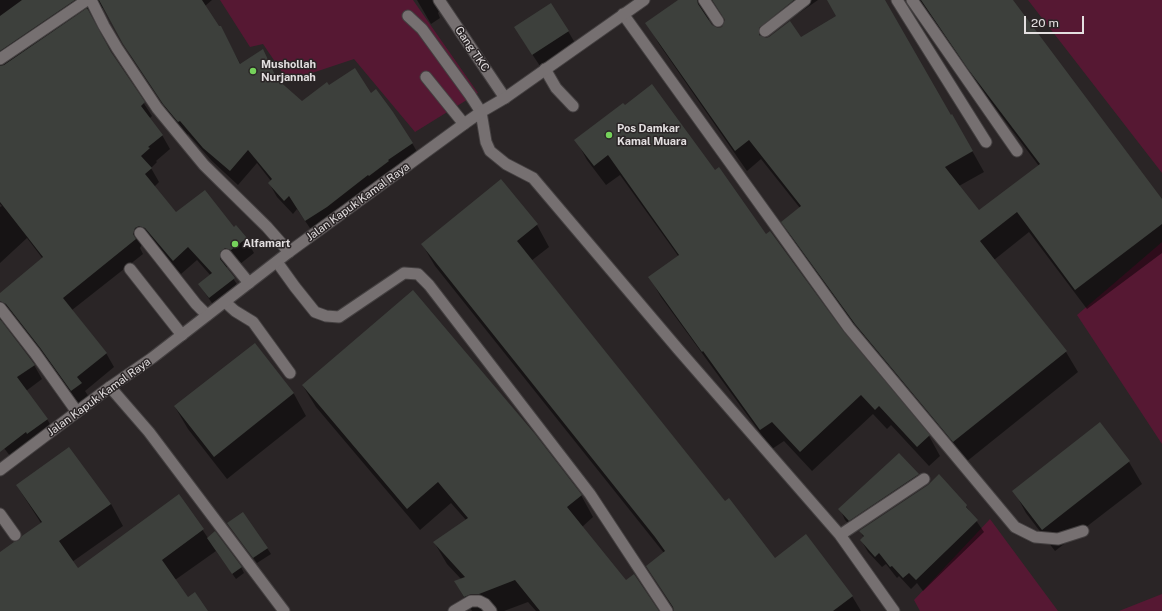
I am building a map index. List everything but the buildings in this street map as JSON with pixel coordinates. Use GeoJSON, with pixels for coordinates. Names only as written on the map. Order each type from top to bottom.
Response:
{"type":"FeatureCollection","features":[{"type":"Feature","properties":{"kind":"main road"},"geometry":{"type":"LineString","coordinates":[[0,60],[87,0]]}},
{"type":"Feature","properties":{"kind":"main road"},"geometry":{"type":"LineString","coordinates":[[91,0],[114,42],[157,108],[204,165],[267,226],[290,252]]}},
{"type":"Feature","properties":{"kind":"main road","name":"Gang TKC"},"geometry":{"type":"LineString","coordinates":[[439,0],[505,98]]}},
{"type":"Feature","properties":{"kind":"main road","name":"Jalan Kapuk Kamal Raya"},"geometry":{"type":"LineString","coordinates":[[0,470],[110,387],[152,358],[290,252],[464,124],[505,98],[644,0]]}},
{"type":"Feature","properties":{"kind":"main road"},"geometry":{"type":"LineString","coordinates":[[704,0],[718,21]]}},
{"type":"Feature","properties":{"kind":"main road"},"geometry":{"type":"LineString","coordinates":[[766,31],[805,0]]}},
{"type":"Feature","properties":{"kind":"main road"},"geometry":{"type":"LineString","coordinates":[[896,0],[986,142]]}},
{"type":"Feature","properties":{"kind":"main road"},"geometry":{"type":"LineString","coordinates":[[912,0],[1017,151]]}},
{"type":"Feature","properties":{"kind":"main road"},"geometry":{"type":"LineString","coordinates":[[623,14],[849,328],[1015,527],[1035,537],[1058,539],[1083,531]]}},
{"type":"Feature","properties":{"kind":"main road"},"geometry":{"type":"LineString","coordinates":[[408,16],[422,29],[481,112],[486,142],[490,151],[506,164],[533,178],[678,349],[840,535],[894,611]]}},
{"type":"Feature","properties":{"kind":"main road"},"geometry":{"type":"LineString","coordinates":[[545,69],[556,88],[573,106]]}},
{"type":"Feature","properties":{"kind":"main road"},"geometry":{"type":"LineString","coordinates":[[426,78],[464,124]]}},
{"type":"Feature","properties":{"kind":"main road"},"geometry":{"type":"LineString","coordinates":[[140,233],[196,304],[207,315]]}},
{"type":"Feature","properties":{"kind":"main road"},"geometry":{"type":"LineString","coordinates":[[226,255],[249,283]]}},
{"type":"Feature","properties":{"kind":"main road"},"geometry":{"type":"LineString","coordinates":[[277,262],[294,287],[315,312],[326,316],[339,317],[404,273],[418,274],[429,285],[590,494],[667,611]]}},
{"type":"Feature","properties":{"kind":"main road"},"geometry":{"type":"LineString","coordinates":[[130,269],[182,335]]}},
{"type":"Feature","properties":{"kind":"main road"},"geometry":{"type":"LineString","coordinates":[[225,302],[235,311],[252,322],[290,373]]}},
{"type":"Feature","properties":{"kind":"main road"},"geometry":{"type":"LineString","coordinates":[[0,308],[35,353],[77,412]]}},
{"type":"Feature","properties":{"kind":"main road"},"geometry":{"type":"LineString","coordinates":[[110,387],[149,432],[284,611]]}},
{"type":"Feature","properties":{"kind":"main road"},"geometry":{"type":"LineString","coordinates":[[840,535],[924,479]]}},
{"type":"Feature","properties":{"kind":"main road"},"geometry":{"type":"LineString","coordinates":[[0,514],[15,535]]}},
{"type":"Feature","properties":{"kind":"main road"},"geometry":{"type":"LineString","coordinates":[[454,611],[471,601],[479,601],[485,604],[491,611]]}},
{"type":"Feature","properties":{"kind":"shaded area"},"geometry":{"type":"Polygon","coordinates":[[[220,0],[413,0],[478,93],[415,132],[354,59],[288,81],[263,44],[250,47],[220,0]]]}},
{"type":"Feature","properties":{"kind":"shaded area"},"geometry":{"type":"Polygon","coordinates":[[[1028,0],[1162,0],[1162,173],[1028,0]]]}},
{"type":"Feature","properties":{"kind":"shaded area"},"geometry":{"type":"Polygon","coordinates":[[[1162,242],[1162,444],[1077,315],[1162,242]]]}},
{"type":"Feature","properties":{"kind":"shaded area"},"geometry":{"type":"Polygon","coordinates":[[[990,519],[1058,611],[920,611],[914,600],[990,519]]]}},
{"type":"Feature","properties":{"kind":"shaded area"},"geometry":{"type":"Polygon","coordinates":[[[1162,594],[1162,611],[1119,611],[1162,594]]]}},
{"type":"Feature","properties":{"kind":"place","name":"Mushollah Nurjannah"},"geometry":{"type":"Point","coordinates":[253,71]}},
{"type":"Feature","properties":{"kind":"place","name":"Pos Damkar Kamal Muara"},"geometry":{"type":"Point","coordinates":[609,135]}},
{"type":"Feature","properties":{"kind":"place","name":"Alfamart"},"geometry":{"type":"Point","coordinates":[235,244]}}]}
